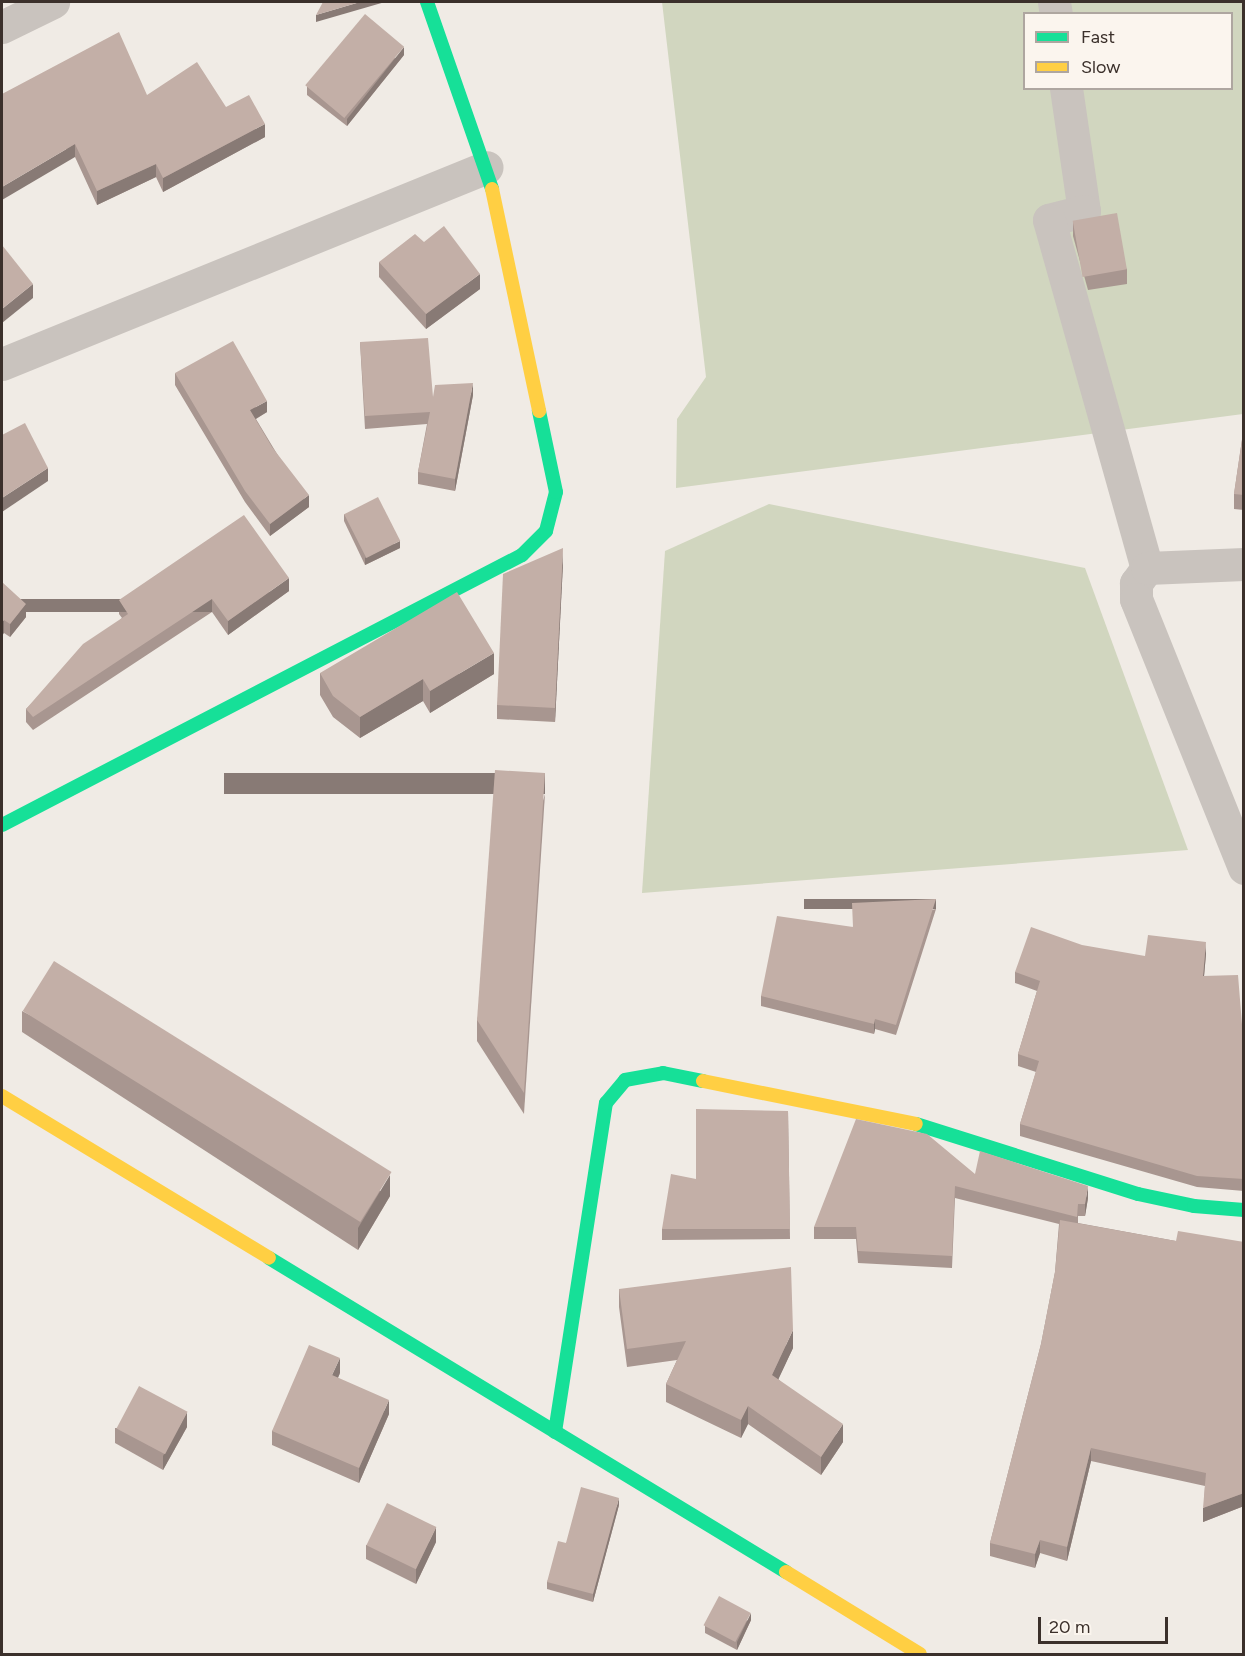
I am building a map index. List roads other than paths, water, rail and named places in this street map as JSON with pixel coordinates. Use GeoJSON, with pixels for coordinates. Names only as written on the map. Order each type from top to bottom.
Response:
{"type":"FeatureCollection","features":[{"type":"Feature","properties":{"kind":"street"},"geometry":{"type":"LineString","coordinates":[[2,27],[53,2]]}},
{"type":"Feature","properties":{"kind":"street"},"geometry":{"type":"LineString","coordinates":[[2,825],[522,555],[546,531],[556,492],[487,167],[428,2]]}},
{"type":"Feature","properties":{"kind":"street"},"geometry":{"type":"LineString","coordinates":[[1066,90],[1084,211],[1049,220],[1147,568]]}},
{"type":"Feature","properties":{"kind":"street"},"geometry":{"type":"LineString","coordinates":[[2,364],[487,167]]}},
{"type":"Feature","properties":{"kind":"street"},"geometry":{"type":"LineString","coordinates":[[1147,568],[1244,564]]}},
{"type":"Feature","properties":{"kind":"street"},"geometry":{"type":"LineString","coordinates":[[1147,568],[1136,583],[1136,598],[1244,868]]}},
{"type":"Feature","properties":{"kind":"street"},"geometry":{"type":"LineString","coordinates":[[555,1432],[606,1103],[625,1080],[663,1073],[927,1126],[1138,1194],[1194,1206],[1244,1210]]}},
{"type":"Feature","properties":{"kind":"street"},"geometry":{"type":"LineString","coordinates":[[2,1096],[920,1654]]}}]}
